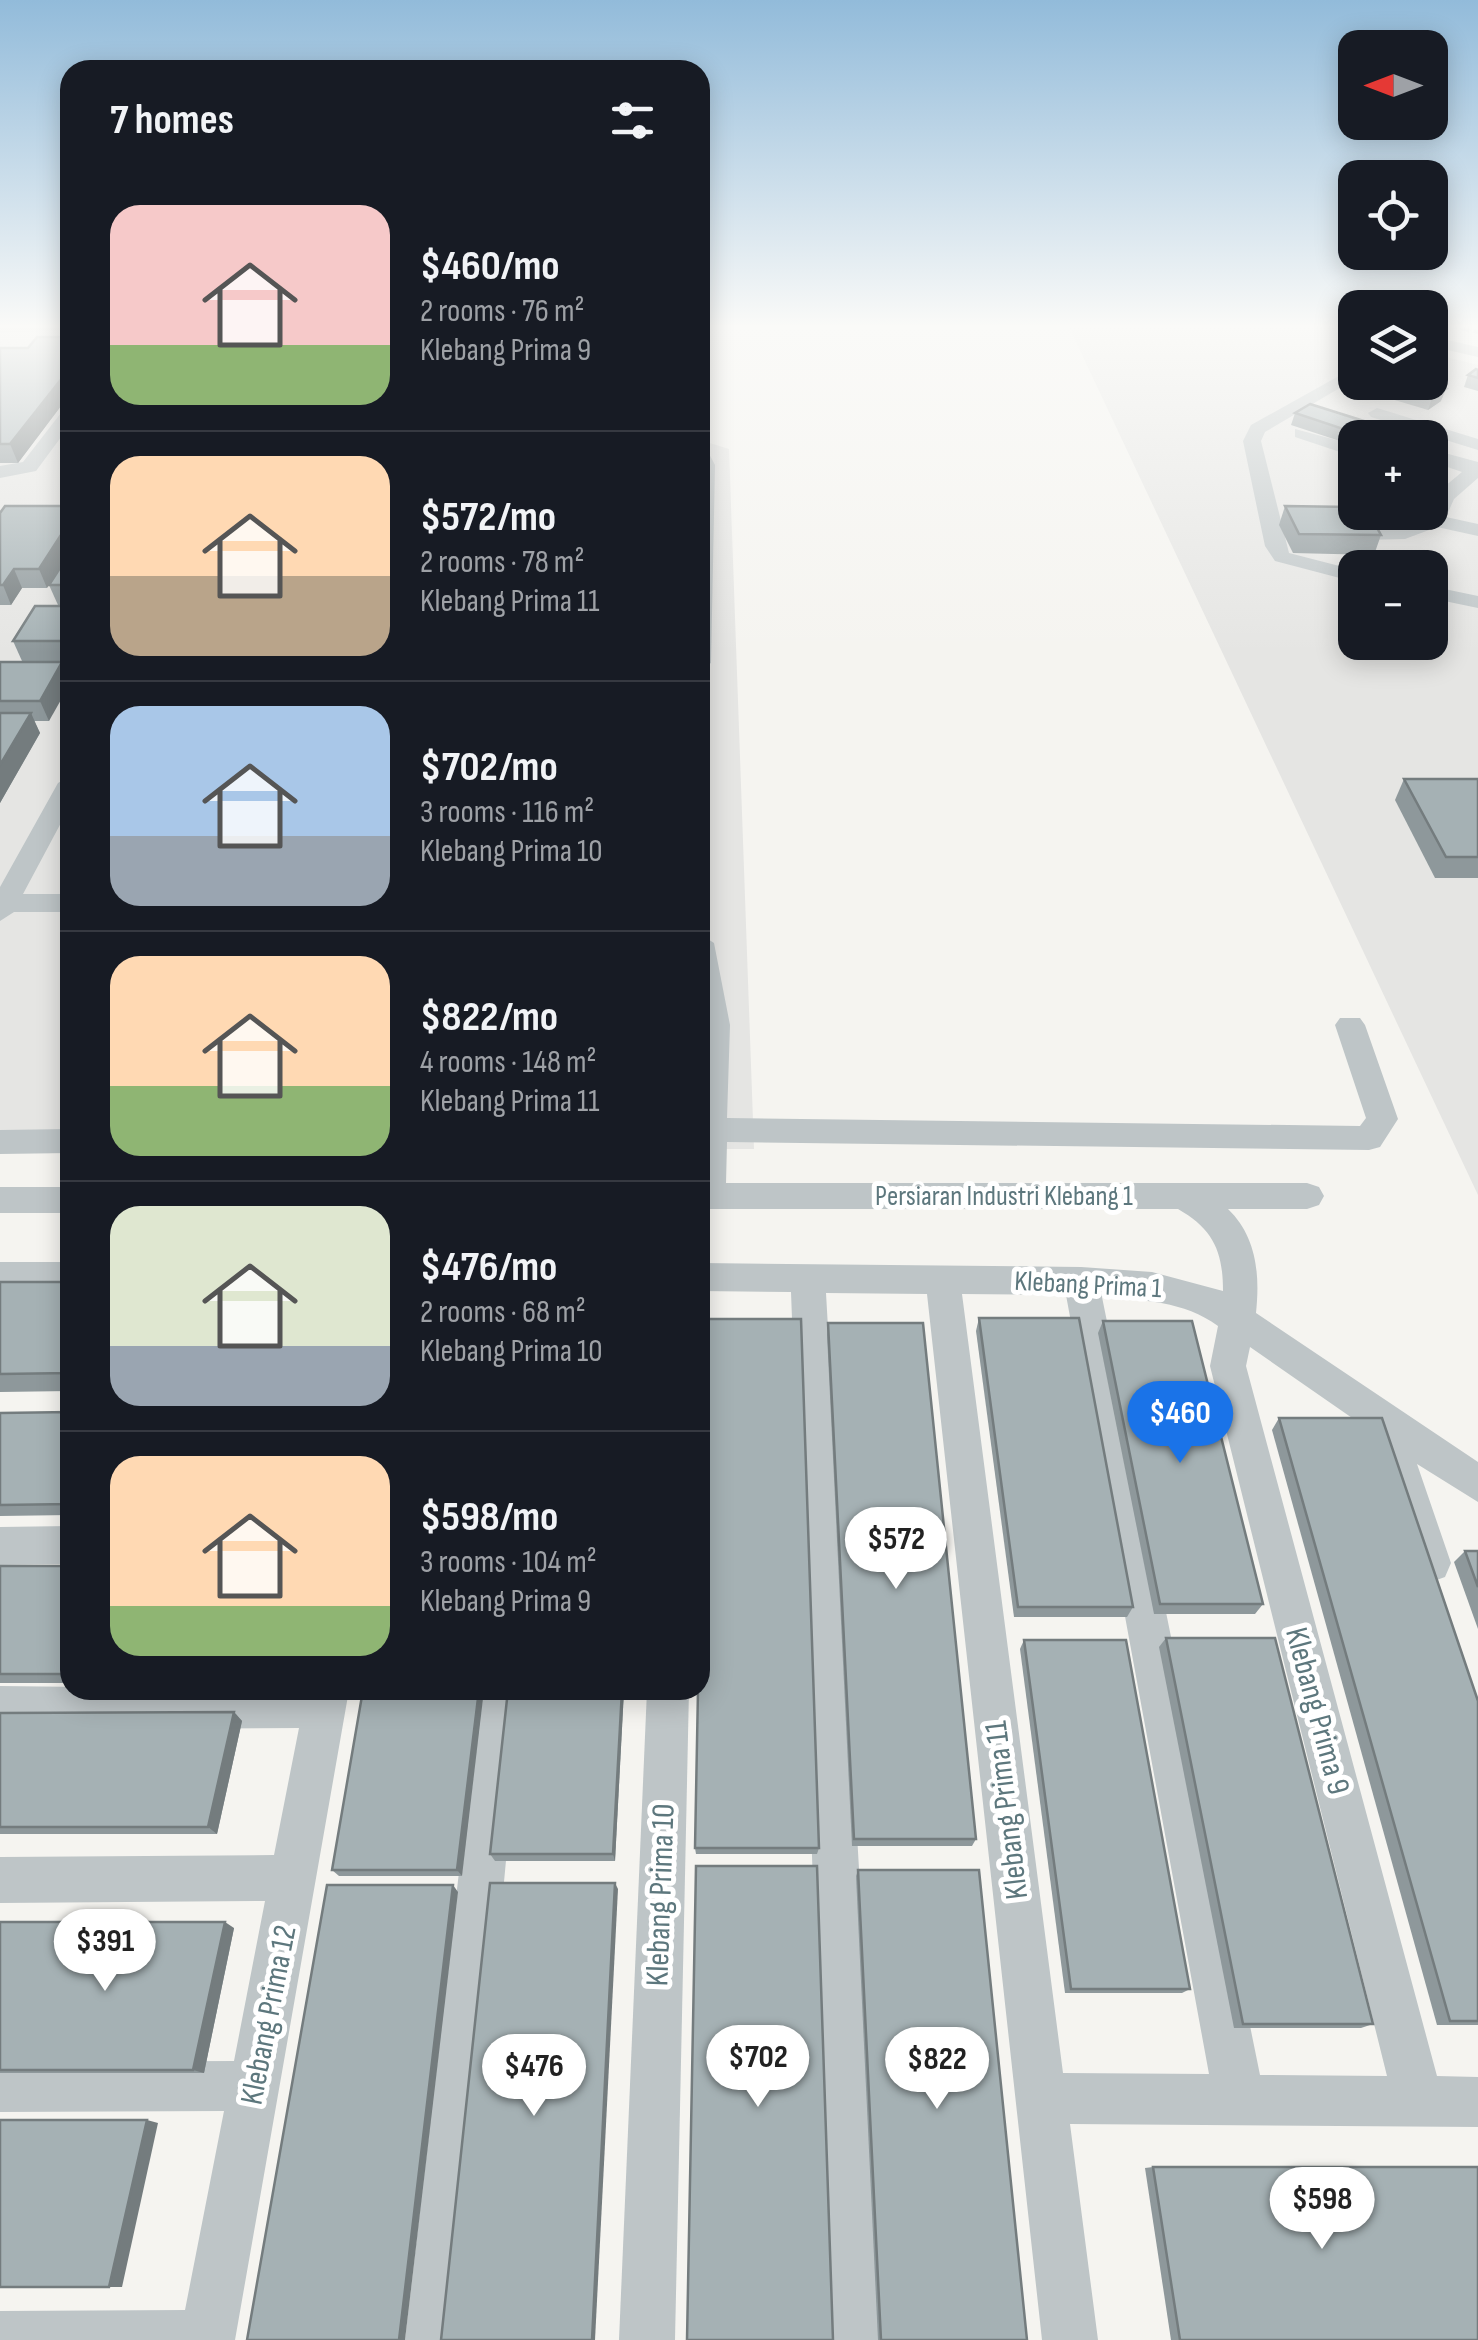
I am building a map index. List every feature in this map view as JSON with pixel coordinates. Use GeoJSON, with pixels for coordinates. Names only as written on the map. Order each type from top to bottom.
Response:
{"type":"FeatureCollection","features":[{"type":"Feature","properties":{"kind":"street"},"geometry":{"type":"LineString","coordinates":[[0,472],[29,466],[53,434]]}},
{"type":"Feature","properties":{"kind":"street"},"geometry":{"type":"LineString","coordinates":[[1255,434],[1252,441],[1275,546],[1282,557],[1338,572]]}},
{"type":"Feature","properties":{"kind":"street"},"geometry":{"type":"LineString","coordinates":[[1305,434],[1338,445]]}},
{"type":"Feature","properties":{"kind":"street"},"geometry":{"type":"LineString","coordinates":[[1444,434],[1478,445]]}},
{"type":"Feature","properties":{"kind":"street"},"geometry":{"type":"LineString","coordinates":[[1448,461],[1477,470]]}},
{"type":"Feature","properties":{"kind":"street"},"geometry":{"type":"LineString","coordinates":[[1448,493],[1477,470]]}},
{"type":"Feature","properties":{"kind":"street"},"geometry":{"type":"LineString","coordinates":[[1448,482],[1456,485]]}},
{"type":"Feature","properties":{"kind":"street"},"geometry":{"type":"LineString","coordinates":[[1448,524],[1478,530]]}},
{"type":"Feature","properties":{"kind":"street"},"geometry":{"type":"LineString","coordinates":[[1368,536],[1413,530]]}},
{"type":"Feature","properties":{"kind":"street"},"geometry":{"type":"LineString","coordinates":[[1448,596],[1478,602]]}},
{"type":"Feature","properties":{"kind":"street"},"geometry":{"type":"LineString","coordinates":[[2,908],[60,801]]}},
{"type":"Feature","properties":{"kind":"street"},"geometry":{"type":"LineString","coordinates":[[2,908],[60,905]]}},
{"type":"Feature","properties":{"kind":"street"},"geometry":{"type":"LineString","coordinates":[[710,998],[715,1025],[710,1083]]}},
{"type":"Feature","properties":{"kind":"street"},"geometry":{"type":"LineString","coordinates":[[710,1130],[1368,1138],[1382,1119],[1350,1025]]}},
{"type":"Feature","properties":{"kind":"street"},"geometry":{"type":"LineString","coordinates":[[0,1142],[60,1140]]}},
{"type":"Feature","properties":{"kind":"street","name":"Persiaran Industri Klebang 1"},"geometry":{"type":"LineString","coordinates":[[710,1196],[1307,1196]]}},
{"type":"Feature","properties":{"kind":"street","name":"Klebang Prima 9"},"geometry":{"type":"LineString","coordinates":[[1182,1196],[1200,1203],[1235,1248],[1244,1282],[1228,1366],[1420,2102]]}},
{"type":"Feature","properties":{"kind":"street"},"geometry":{"type":"LineString","coordinates":[[0,1200],[60,1200]]}},
{"type":"Feature","properties":{"kind":"street"},"geometry":{"type":"LineString","coordinates":[[0,1276],[60,1276]]}},
{"type":"Feature","properties":{"kind":"street","name":"Klebang Prima 1"},"geometry":{"type":"LineString","coordinates":[[710,1277],[1081,1281],[1185,1292],[1238,1319],[1478,1484]]}},
{"type":"Feature","properties":{"kind":"street"},"geometry":{"type":"LineString","coordinates":[[808,1277],[858,2340]]}},
{"type":"Feature","properties":{"kind":"street","name":"Klebang Prima 11"},"geometry":{"type":"LineString","coordinates":[[943,1280],[1070,2340]]}},
{"type":"Feature","properties":{"kind":"street"},"geometry":{"type":"LineString","coordinates":[[1081,1281],[1240,2102]]}},
{"type":"Feature","properties":{"kind":"street"},"geometry":{"type":"LineString","coordinates":[[1383,1419],[1442,1598]]}},
{"type":"Feature","properties":{"kind":"street"},"geometry":{"type":"LineString","coordinates":[[0,1546],[60,1545]]}},
{"type":"Feature","properties":{"kind":"street"},"geometry":{"type":"LineString","coordinates":[[0,1708],[262,1700]]}},
{"type":"Feature","properties":{"kind":"street","name":"Klebang Prima 12"},"geometry":{"type":"LineString","coordinates":[[208,2339],[327,1700]]}},
{"type":"Feature","properties":{"kind":"street"},"geometry":{"type":"LineString","coordinates":[[433,2340],[499,1700]]}},
{"type":"Feature","properties":{"kind":"street","name":"Klebang Prima 10"},"geometry":{"type":"LineString","coordinates":[[646,2340],[668,1700]]}},
{"type":"Feature","properties":{"kind":"street"},"geometry":{"type":"LineString","coordinates":[[0,1880],[294,1878]]}},
{"type":"Feature","properties":{"kind":"street"},"geometry":{"type":"LineString","coordinates":[[0,2088],[255,2086]]}},
{"type":"Feature","properties":{"kind":"street"},"geometry":{"type":"LineString","coordinates":[[1041,2098],[1478,2102]]}},
{"type":"Feature","properties":{"kind":"street"},"geometry":{"type":"LineString","coordinates":[[0,2340],[208,2339]]}},
{"type":"Feature","properties":{"kind":"shaded area"},"geometry":{"type":"Polygon","coordinates":[[[0,434],[60,434],[60,1150],[0,1151],[0,434]]]}},
{"type":"Feature","properties":{"kind":"shaded area"},"geometry":{"type":"Polygon","coordinates":[[[1119,434],[1338,434],[1338,530],[1448,530],[1448,434],[1478,434],[1478,1195],[1119,434]]]}},
{"type":"Feature","properties":{"kind":"shaded area"},"geometry":{"type":"Polygon","coordinates":[[[710,443],[729,449],[754,1149],[710,1149],[710,443]]]}},
{"type":"Feature","properties":{"kind":"building"},"geometry":{"type":"Polygon","coordinates":[[[0,434],[18,434],[10,444],[0,444],[0,434]]]}},
{"type":"Feature","properties":{"kind":"building"},"geometry":{"type":"Polygon","coordinates":[[[5,506],[60,506],[60,536],[39,569],[14,569],[3,585],[0,585],[0,513],[5,506]]]}},
{"type":"Feature","properties":{"kind":"building"},"geometry":{"type":"Polygon","coordinates":[[[1285,506],[1338,507],[1338,530],[1378,530],[1381,535],[1299,534],[1285,506]]]}},
{"type":"Feature","properties":{"kind":"building"},"geometry":{"type":"Polygon","coordinates":[[[60,568],[60,585],[49,585],[60,568]]]}},
{"type":"Feature","properties":{"kind":"building"},"geometry":{"type":"Polygon","coordinates":[[[35,606],[60,606],[60,641],[13,641],[35,606]]]}},
{"type":"Feature","properties":{"kind":"building"},"geometry":{"type":"Polygon","coordinates":[[[0,662],[60,662],[40,701],[0,701],[0,662]]]}},
{"type":"Feature","properties":{"kind":"building"},"geometry":{"type":"Polygon","coordinates":[[[0,713],[31,713],[0,765],[0,713]]]}},
{"type":"Feature","properties":{"kind":"building"},"geometry":{"type":"Polygon","coordinates":[[[1404,779],[1478,779],[1478,857],[1446,857],[1404,779]]]}},
{"type":"Feature","properties":{"kind":"building"},"geometry":{"type":"Polygon","coordinates":[[[0,1282],[60,1282],[60,1373],[0,1374],[0,1282]]]}},
{"type":"Feature","properties":{"kind":"building"},"geometry":{"type":"Polygon","coordinates":[[[979,1318],[1079,1318],[1133,1607],[1018,1607],[979,1318]]]}},
{"type":"Feature","properties":{"kind":"building"},"geometry":{"type":"Polygon","coordinates":[[[710,1319],[801,1319],[819,1848],[695,1848],[698,1700],[710,1700],[710,1319]]]}},
{"type":"Feature","properties":{"kind":"building"},"geometry":{"type":"Polygon","coordinates":[[[1103,1321],[1192,1321],[1263,1604],[1160,1604],[1103,1321]]]}},
{"type":"Feature","properties":{"kind":"building"},"geometry":{"type":"Polygon","coordinates":[[[828,1323],[923,1323],[976,1839],[854,1839],[828,1323]]]}},
{"type":"Feature","properties":{"kind":"building"},"geometry":{"type":"Polygon","coordinates":[[[60,1412],[60,1504],[0,1505],[0,1413],[60,1412]]]}},
{"type":"Feature","properties":{"kind":"building"},"geometry":{"type":"Polygon","coordinates":[[[1279,1418],[1382,1418],[1478,1701],[1478,2021],[1450,2021],[1279,1418]]]}},
{"type":"Feature","properties":{"kind":"building"},"geometry":{"type":"Polygon","coordinates":[[[1465,1551],[1478,1551],[1478,1587],[1465,1551]]]}},
{"type":"Feature","properties":{"kind":"building"},"geometry":{"type":"Polygon","coordinates":[[[0,1566],[60,1566],[60,1674],[0,1674],[0,1566]]]}},
{"type":"Feature","properties":{"kind":"building"},"geometry":{"type":"Polygon","coordinates":[[[1166,1638],[1275,1638],[1373,2024],[1243,2024],[1166,1638]]]}},
{"type":"Feature","properties":{"kind":"building"},"geometry":{"type":"Polygon","coordinates":[[[1024,1640],[1126,1640],[1190,1989],[1071,1989],[1024,1640]]]}},
{"type":"Feature","properties":{"kind":"building"},"geometry":{"type":"Polygon","coordinates":[[[361,1700],[478,1700],[457,1870],[332,1870],[361,1700]]]}},
{"type":"Feature","properties":{"kind":"building"},"geometry":{"type":"Polygon","coordinates":[[[507,1700],[621,1700],[613,1854],[490,1854],[507,1700]]]}},
{"type":"Feature","properties":{"kind":"building"},"geometry":{"type":"Polygon","coordinates":[[[234,1712],[208,1827],[0,1827],[0,1713],[234,1712]]]}},
{"type":"Feature","properties":{"kind":"building"},"geometry":{"type":"Polygon","coordinates":[[[696,1866],[817,1866],[833,2340],[687,2340],[696,1866]]]}},
{"type":"Feature","properties":{"kind":"building"},"geometry":{"type":"Polygon","coordinates":[[[858,1870],[979,1870],[1027,2340],[881,2340],[858,1870]]]}},
{"type":"Feature","properties":{"kind":"building"},"geometry":{"type":"Polygon","coordinates":[[[490,1883],[615,1883],[592,2340],[441,2340],[490,1883]]]}},
{"type":"Feature","properties":{"kind":"building"},"geometry":{"type":"Polygon","coordinates":[[[327,1885],[453,1885],[399,2340],[247,2340],[327,1885]]]}},
{"type":"Feature","properties":{"kind":"building"},"geometry":{"type":"Polygon","coordinates":[[[0,1922],[225,1922],[193,2070],[0,2070],[0,1922]]]}},
{"type":"Feature","properties":{"kind":"building"},"geometry":{"type":"Polygon","coordinates":[[[0,2120],[147,2120],[109,2287],[0,2287],[0,2120]]]}},
{"type":"Feature","properties":{"kind":"building"},"geometry":{"type":"Polygon","coordinates":[[[1153,2167],[1478,2167],[1478,2340],[1180,2340],[1153,2167]]]}}]}
